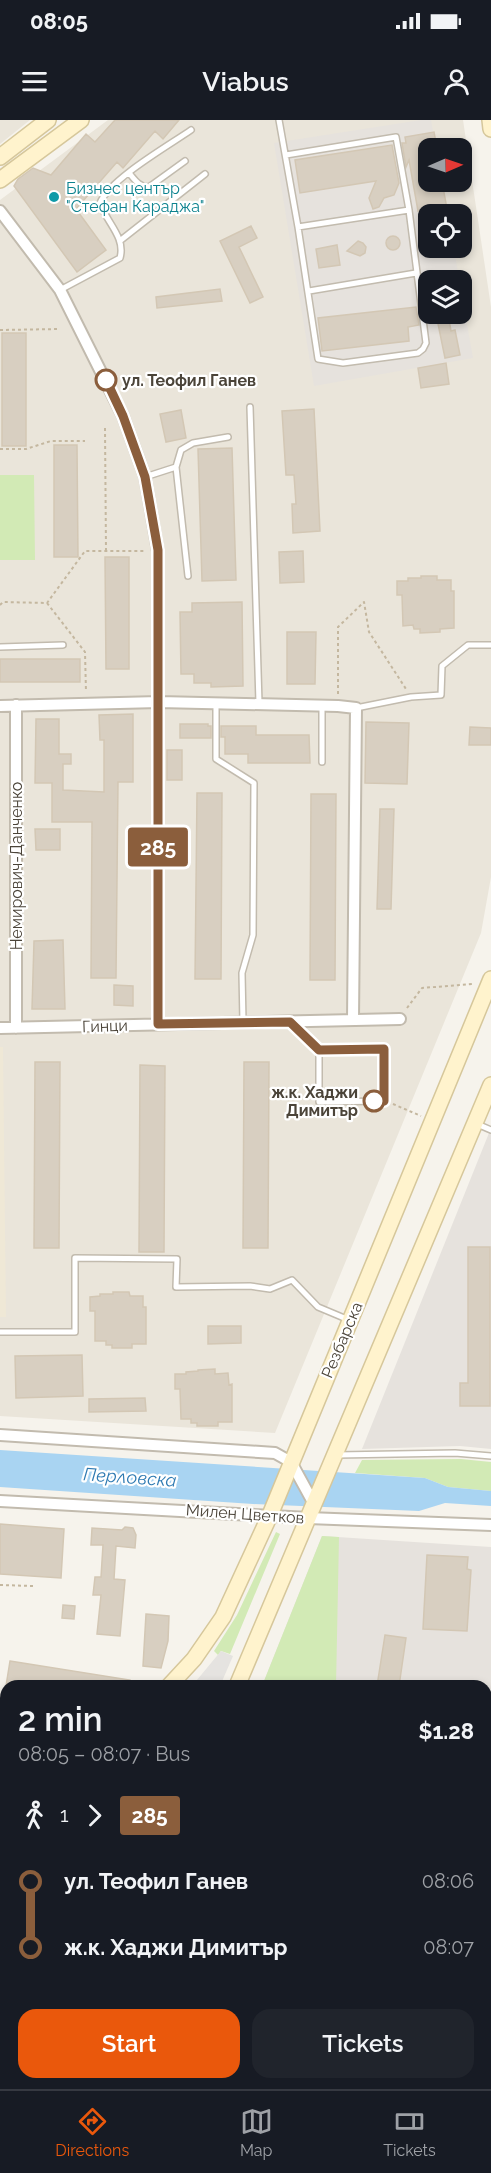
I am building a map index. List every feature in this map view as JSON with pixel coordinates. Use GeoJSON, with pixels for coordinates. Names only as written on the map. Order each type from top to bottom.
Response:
{"type":"FeatureCollection","features":[{"type":"Feature","properties":{"kind":"street"},"geometry":{"type":"LineString","coordinates":[[0,157],[48,120]]}},
{"type":"Feature","properties":{"kind":"street"},"geometry":{"type":"LineString","coordinates":[[0,180],[81,120]]}},
{"type":"Feature","properties":{"kind":"street"},"geometry":{"type":"LineString","coordinates":[[489,120],[491,129]]}},
{"type":"Feature","properties":{"kind":"street"},"geometry":{"type":"LineString","coordinates":[[0,211],[60,290],[123,416],[145,477],[158,550],[158,1024]]}},
{"type":"Feature","properties":{"kind":"street"},"geometry":{"type":"LineString","coordinates":[[0,706],[159,702],[259,703],[356,708],[353,1020]]}},
{"type":"Feature","properties":{"kind":"street","name":"Немирович-Данченко"},"geometry":{"type":"LineString","coordinates":[[16,705],[16,1028]]}},
{"type":"Feature","properties":{"kind":"street","name":"Резбарска"},"geometry":{"type":"LineString","coordinates":[[175,1680],[194,1659],[223,1617],[270,1515],[491,980]]}},
{"type":"Feature","properties":{"kind":"street","name":"Гинци"},"geometry":{"type":"LineString","coordinates":[[0,1028],[400,1019]]}},
{"type":"Feature","properties":{"kind":"street"},"geometry":{"type":"LineString","coordinates":[[240,1680],[491,1085]]}},
{"type":"Feature","properties":{"kind":"street"},"geometry":{"type":"LineString","coordinates":[[0,1435],[275,1453],[291,1462]]}},
{"type":"Feature","properties":{"kind":"street","name":"Милен Цветков"},"geometry":{"type":"LineString","coordinates":[[291,1462],[311,1511]]}},
{"type":"Feature","properties":{"kind":"street","name":"Милен Цветков"},"geometry":{"type":"LineString","coordinates":[[0,1501],[270,1515],[311,1511],[491,1525]]}},
{"type":"Feature","properties":{"kind":"lane"},"geometry":{"type":"LineString","coordinates":[[279,120],[309,291],[318,359],[343,363],[418,353],[426,343],[409,210],[396,137],[286,155]]}},
{"type":"Feature","properties":{"kind":"lane"},"geometry":{"type":"LineString","coordinates":[[60,290],[120,258],[122,249],[120,240],[100,203],[104,194],[129,173],[191,130]]}},
{"type":"Feature","properties":{"kind":"lane"},"geometry":{"type":"LineString","coordinates":[[129,173],[143,187],[149,187],[184,161]]}},
{"type":"Feature","properties":{"kind":"lane"},"geometry":{"type":"LineString","coordinates":[[120,240],[206,174]]}},
{"type":"Feature","properties":{"kind":"lane"},"geometry":{"type":"LineString","coordinates":[[298,227],[409,210]]}},
{"type":"Feature","properties":{"kind":"lane"},"geometry":{"type":"LineString","coordinates":[[309,291],[416,273]]}},
{"type":"Feature","properties":{"kind":"lane"},"geometry":{"type":"LineString","coordinates":[[249,407],[259,703]]}},
{"type":"Feature","properties":{"kind":"lane"},"geometry":{"type":"LineString","coordinates":[[188,576],[176,467],[182,450],[193,442],[228,437]]}},
{"type":"Feature","properties":{"kind":"lane"},"geometry":{"type":"LineString","coordinates":[[145,477],[176,467]]}},
{"type":"Feature","properties":{"kind":"lane"},"geometry":{"type":"LineString","coordinates":[[0,646],[63,645]]}},
{"type":"Feature","properties":{"kind":"lane"},"geometry":{"type":"LineString","coordinates":[[356,708],[411,697],[441,695],[442,666],[468,645],[491,645]]}},
{"type":"Feature","properties":{"kind":"lane"},"geometry":{"type":"LineString","coordinates":[[216,703],[216,759],[254,783],[253,935],[242,973],[243,1022]]}},
{"type":"Feature","properties":{"kind":"lane"},"geometry":{"type":"LineString","coordinates":[[322,705],[322,762]]}},
{"type":"Feature","properties":{"kind":"lane"},"geometry":{"type":"LineString","coordinates":[[290,1022],[319,1050],[384,1049],[384,1101],[319,1101],[319,1050]]}},
{"type":"Feature","properties":{"kind":"lane"},"geometry":{"type":"LineString","coordinates":[[475,1123],[491,1130]]}},
{"type":"Feature","properties":{"kind":"lane"},"geometry":{"type":"LineString","coordinates":[[0,1332],[75,1332],[75,1258],[177,1258],[176,1287],[250,1286],[270,1289],[292,1280],[318,1307],[350,1321]]}},
{"type":"Feature","properties":{"kind":"lane"},"geometry":{"type":"LineString","coordinates":[[334,1455],[455,1453],[491,1456]]}},
{"type":"Feature","properties":{"kind":"path"},"geometry":{"type":"LineString","coordinates":[[0,330],[60,329]]}},
{"type":"Feature","properties":{"kind":"path"},"geometry":{"type":"LineString","coordinates":[[105,428],[106,551]]}},
{"type":"Feature","properties":{"kind":"path"},"geometry":{"type":"LineString","coordinates":[[59,435],[59,441]]}},
{"type":"Feature","properties":{"kind":"path"},"geometry":{"type":"LineString","coordinates":[[0,449],[26,449],[51,441],[85,441]]}},
{"type":"Feature","properties":{"kind":"path"},"geometry":{"type":"LineString","coordinates":[[47,603],[85,551],[158,550]]}},
{"type":"Feature","properties":{"kind":"path"},"geometry":{"type":"LineString","coordinates":[[0,605],[3,602],[47,603]]}},
{"type":"Feature","properties":{"kind":"path"},"geometry":{"type":"LineString","coordinates":[[338,706],[338,627],[364,602],[369,632],[411,697]]}},
{"type":"Feature","properties":{"kind":"path"},"geometry":{"type":"LineString","coordinates":[[47,603],[85,652],[86,704]]}},
{"type":"Feature","properties":{"kind":"path"},"geometry":{"type":"LineString","coordinates":[[400,1019],[422,988],[472,984]]}},
{"type":"Feature","properties":{"kind":"path"},"geometry":{"type":"LineString","coordinates":[[384,1101],[434,1121]]}},
{"type":"Feature","properties":{"kind":"path"},"geometry":{"type":"LineString","coordinates":[[0,1585],[33,1586]]}},
{"type":"Feature","properties":{"kind":"shaded area"},"geometry":{"type":"Polygon","coordinates":[[[0,120],[30,120],[0,144],[0,120]]]}},
{"type":"Feature","properties":{"kind":"shaded area"},"geometry":{"type":"Polygon","coordinates":[[[108,120],[463,120],[466,138],[418,138],[418,192],[472,192],[472,180],[491,307],[491,877],[481,933],[275,1433],[0,1416],[0,200],[108,120]]]}},
{"type":"Feature","properties":{"kind":"shaded area"},"geometry":{"type":"Polygon","coordinates":[[[431,120],[434,138],[418,138],[418,192],[444,192],[446,204],[418,204],[418,258],[456,258],[457,270],[418,270],[418,324],[467,324],[473,358],[314,386],[274,143],[431,120]]]}},
{"type":"Feature","properties":{"kind":"shaded area"},"geometry":{"type":"Polygon","coordinates":[[[0,1047],[3,1047],[6,1317],[0,1317],[0,1047]]]}},
{"type":"Feature","properties":{"kind":"shaded area"},"geometry":{"type":"Polygon","coordinates":[[[491,1128],[491,1449],[460,1446],[362,1449],[491,1128]]]}},
{"type":"Feature","properties":{"kind":"shaded area"},"geometry":{"type":"Polygon","coordinates":[[[322,1536],[491,1547],[491,1680],[264,1680],[322,1536]]]}},
{"type":"Feature","properties":{"kind":"shaded area"},"geometry":{"type":"Polygon","coordinates":[[[221,1651],[233,1656],[223,1680],[197,1680],[221,1651]]]}},
{"type":"Feature","properties":{"kind":"green space"},"geometry":{"type":"Polygon","coordinates":[[[0,475],[34,475],[35,560],[0,560],[0,475]]]}},
{"type":"Feature","properties":{"kind":"green space"},"geometry":{"type":"Polygon","coordinates":[[[461,1459],[491,1462],[491,1491],[448,1487],[425,1478],[355,1473],[362,1460],[461,1459]]]}},
{"type":"Feature","properties":{"kind":"green space"},"geometry":{"type":"Polygon","coordinates":[[[276,1532],[280,1534],[230,1654],[221,1651],[218,1655],[214,1651],[237,1615],[276,1532]]]}},
{"type":"Feature","properties":{"kind":"green space"},"geometry":{"type":"Polygon","coordinates":[[[322,1536],[339,1537],[336,1680],[264,1680],[322,1536]]]}},
{"type":"Feature","properties":{"kind":"water","name":"Перловска"},"geometry":{"type":"Polygon","coordinates":[[[0,1450],[425,1478],[448,1487],[491,1491],[491,1506],[445,1503],[419,1511],[253,1504],[0,1487],[0,1450]]]}},
{"type":"Feature","properties":{"kind":"building","name":"Бизнес център \"Стефан Караджа\""},"geometry":{"type":"Polygon","coordinates":[[[115,120],[179,120],[163,139],[155,131],[123,168],[117,162],[76,209],[106,250],[77,272],[14,186],[18,179],[33,168],[51,175],[86,134],[95,142],[115,120]]]}},
{"type":"Feature","properties":{"kind":"building"},"geometry":{"type":"Polygon","coordinates":[[[434,132],[435,138],[418,138],[418,192],[444,192],[446,204],[418,204],[418,211],[409,160],[406,167],[402,143],[406,143],[405,137],[434,132]]]}},
{"type":"Feature","properties":{"kind":"building"},"geometry":{"type":"Polygon","coordinates":[[[392,145],[399,183],[394,195],[384,198],[379,207],[373,209],[369,198],[376,181],[300,193],[295,160],[392,145]]]}},
{"type":"Feature","properties":{"kind":"building"},"geometry":{"type":"Polygon","coordinates":[[[251,226],[257,238],[239,247],[263,297],[250,303],[220,241],[251,226]]]}},
{"type":"Feature","properties":{"kind":"building"},"geometry":{"type":"Polygon","coordinates":[[[393,236],[398,238],[400,243],[398,248],[393,250],[388,248],[386,243],[388,238],[393,236]]]}},
{"type":"Feature","properties":{"kind":"building"},"geometry":{"type":"Polygon","coordinates":[[[358,241],[366,247],[365,253],[360,256],[347,251],[358,241]]]}},
{"type":"Feature","properties":{"kind":"building"},"geometry":{"type":"Polygon","coordinates":[[[337,245],[340,265],[319,268],[316,249],[337,245]]]}},
{"type":"Feature","properties":{"kind":"building"},"geometry":{"type":"Polygon","coordinates":[[[220,289],[222,301],[157,308],[156,297],[220,289]]]}},
{"type":"Feature","properties":{"kind":"building"},"geometry":{"type":"Polygon","coordinates":[[[416,307],[419,325],[408,327],[409,341],[322,351],[318,318],[416,307]]]}},
{"type":"Feature","properties":{"kind":"building"},"geometry":{"type":"Polygon","coordinates":[[[438,324],[450,324],[451,331],[455,330],[460,355],[445,358],[438,324]]]}},
{"type":"Feature","properties":{"kind":"building"},"geometry":{"type":"Polygon","coordinates":[[[2,333],[26,333],[26,446],[2,446],[2,333]]]}},
{"type":"Feature","properties":{"kind":"building"},"geometry":{"type":"Polygon","coordinates":[[[446,363],[449,384],[421,388],[418,368],[446,363]]]}},
{"type":"Feature","properties":{"kind":"building"},"geometry":{"type":"Polygon","coordinates":[[[314,409],[320,531],[293,533],[292,504],[296,504],[294,475],[286,475],[282,411],[314,409]]]}},
{"type":"Feature","properties":{"kind":"building"},"geometry":{"type":"Polygon","coordinates":[[[181,410],[186,438],[166,442],[160,414],[181,410]]]}},
{"type":"Feature","properties":{"kind":"building"},"geometry":{"type":"Polygon","coordinates":[[[54,445],[77,445],[78,557],[54,557],[54,445]]]}},
{"type":"Feature","properties":{"kind":"building"},"geometry":{"type":"Polygon","coordinates":[[[232,448],[236,580],[202,581],[198,449],[232,448]]]}},
{"type":"Feature","properties":{"kind":"building"},"geometry":{"type":"Polygon","coordinates":[[[303,551],[304,582],[280,583],[279,552],[303,551]]]}},
{"type":"Feature","properties":{"kind":"building"},"geometry":{"type":"Polygon","coordinates":[[[105,557],[129,557],[129,669],[106,669],[105,557]]]}},
{"type":"Feature","properties":{"kind":"building"},"geometry":{"type":"Polygon","coordinates":[[[421,576],[437,576],[437,580],[451,580],[451,591],[454,591],[454,628],[440,629],[440,632],[420,633],[420,629],[414,629],[413,625],[403,626],[402,595],[397,595],[397,581],[408,581],[408,578],[421,578],[421,576]]]}},
{"type":"Feature","properties":{"kind":"building"},"geometry":{"type":"Polygon","coordinates":[[[242,602],[243,686],[211,687],[211,683],[194,683],[194,674],[181,674],[180,612],[192,612],[192,603],[242,602]]]}},
{"type":"Feature","properties":{"kind":"building"},"geometry":{"type":"Polygon","coordinates":[[[287,632],[316,632],[315,684],[287,684],[287,632]]]}},
{"type":"Feature","properties":{"kind":"building"},"geometry":{"type":"Polygon","coordinates":[[[0,659],[80,659],[80,682],[0,682],[0,659]]]}},
{"type":"Feature","properties":{"kind":"building"},"geometry":{"type":"Polygon","coordinates":[[[133,714],[133,782],[118,782],[116,978],[91,978],[92,822],[52,822],[52,783],[35,783],[36,719],[59,719],[59,754],[71,754],[71,764],[63,764],[63,790],[104,792],[104,740],[100,740],[99,715],[133,714]]]}},
{"type":"Feature","properties":{"kind":"building"},"geometry":{"type":"Polygon","coordinates":[[[366,722],[409,723],[407,784],[365,783],[366,722]]]}},
{"type":"Feature","properties":{"kind":"building"},"geometry":{"type":"Polygon","coordinates":[[[180,724],[208,724],[211,726],[211,738],[180,738],[180,724]]]}},
{"type":"Feature","properties":{"kind":"building"},"geometry":{"type":"Polygon","coordinates":[[[221,726],[256,726],[256,735],[309,735],[310,763],[248,763],[248,754],[225,754],[225,737],[221,737],[221,726]]]}},
{"type":"Feature","properties":{"kind":"building"},"geometry":{"type":"Polygon","coordinates":[[[470,727],[491,728],[491,745],[469,745],[470,727]]]}},
{"type":"Feature","properties":{"kind":"building"},"geometry":{"type":"Polygon","coordinates":[[[167,750],[182,750],[182,780],[167,780],[167,750]]]}},
{"type":"Feature","properties":{"kind":"building"},"geometry":{"type":"Polygon","coordinates":[[[197,793],[222,793],[221,979],[195,979],[197,793]]]}},
{"type":"Feature","properties":{"kind":"building"},"geometry":{"type":"Polygon","coordinates":[[[311,794],[336,794],[335,980],[310,980],[311,794]]]}},
{"type":"Feature","properties":{"kind":"building"},"geometry":{"type":"Polygon","coordinates":[[[380,809],[394,809],[391,909],[377,909],[380,809]]]}},
{"type":"Feature","properties":{"kind":"building"},"geometry":{"type":"Polygon","coordinates":[[[35,829],[60,829],[60,850],[36,850],[35,829]]]}},
{"type":"Feature","properties":{"kind":"building"},"geometry":{"type":"Polygon","coordinates":[[[63,940],[65,1009],[32,1009],[34,941],[63,940]]]}},
{"type":"Feature","properties":{"kind":"building"},"geometry":{"type":"Polygon","coordinates":[[[114,985],[133,986],[133,1006],[114,1005],[114,985]]]}},
{"type":"Feature","properties":{"kind":"building"},"geometry":{"type":"Polygon","coordinates":[[[35,1062],[60,1062],[59,1248],[34,1248],[35,1062]]]}},
{"type":"Feature","properties":{"kind":"building"},"geometry":{"type":"Polygon","coordinates":[[[244,1062],[269,1062],[268,1248],[243,1248],[244,1062]]]}},
{"type":"Feature","properties":{"kind":"building"},"geometry":{"type":"Polygon","coordinates":[[[140,1065],[165,1066],[164,1252],[139,1252],[140,1065]]]}},
{"type":"Feature","properties":{"kind":"building"},"geometry":{"type":"Polygon","coordinates":[[[468,1247],[490,1247],[490,1406],[460,1406],[460,1383],[468,1383],[468,1247]]]}},
{"type":"Feature","properties":{"kind":"building"},"geometry":{"type":"Polygon","coordinates":[[[113,1292],[129,1292],[130,1296],[143,1296],[143,1307],[146,1307],[146,1344],[132,1344],[132,1348],[112,1348],[112,1345],[106,1345],[106,1341],[95,1341],[95,1311],[90,1311],[90,1297],[113,1294],[113,1292]]]}},
{"type":"Feature","properties":{"kind":"building"},"geometry":{"type":"Polygon","coordinates":[[[208,1326],[241,1326],[241,1343],[208,1344],[208,1326]]]}},
{"type":"Feature","properties":{"kind":"building"},"geometry":{"type":"Polygon","coordinates":[[[82,1355],[83,1396],[16,1398],[15,1356],[82,1355]]]}},
{"type":"Feature","properties":{"kind":"building"},"geometry":{"type":"Polygon","coordinates":[[[215,1369],[215,1374],[228,1373],[229,1385],[232,1384],[232,1422],[218,1422],[218,1426],[197,1426],[197,1423],[191,1423],[191,1419],[181,1419],[180,1389],[175,1389],[175,1374],[215,1369]]]}},
{"type":"Feature","properties":{"kind":"building"},"geometry":{"type":"Polygon","coordinates":[[[145,1398],[146,1411],[89,1412],[89,1399],[145,1398]]]}},
{"type":"Feature","properties":{"kind":"building"},"geometry":{"type":"Polygon","coordinates":[[[0,1524],[64,1529],[61,1578],[0,1574],[0,1524]]]}},
{"type":"Feature","properties":{"kind":"building"},"geometry":{"type":"Polygon","coordinates":[[[125,1527],[133,1528],[136,1535],[135,1548],[116,1546],[114,1579],[125,1580],[120,1636],[97,1634],[101,1595],[93,1595],[95,1577],[101,1577],[103,1545],[91,1545],[92,1528],[122,1530],[125,1527]]]}},
{"type":"Feature","properties":{"kind":"building"},"geometry":{"type":"Polygon","coordinates":[[[427,1555],[468,1557],[467,1569],[471,1570],[467,1631],[423,1629],[427,1555]]]}},
{"type":"Feature","properties":{"kind":"building"},"geometry":{"type":"Polygon","coordinates":[[[63,1605],[75,1606],[74,1619],[62,1618],[63,1605]]]}},
{"type":"Feature","properties":{"kind":"building"},"geometry":{"type":"Polygon","coordinates":[[[146,1614],[169,1616],[168,1641],[161,1668],[143,1666],[146,1614]]]}},
{"type":"Feature","properties":{"kind":"building"},"geometry":{"type":"Polygon","coordinates":[[[385,1635],[406,1638],[400,1680],[378,1680],[385,1635]]]}},
{"type":"Feature","properties":{"kind":"building"},"geometry":{"type":"Polygon","coordinates":[[[10,1661],[130,1680],[7,1680],[10,1661]]]}},
{"type":"Feature","properties":{"kind":"bus line","name":"285"},"geometry":{"type":"LineString","coordinates":[[106,380],[123,416],[145,477],[158,550],[158,1024],[290,1022],[319,1050],[384,1049],[384,1101],[374,1101]]}},
{"type":"Feature","properties":{"kind":"place","name":"Бизнес център \"Стефан Караджа\""},"geometry":{"type":"Point","coordinates":[54,197]}},
{"type":"Feature","properties":{"kind":"place","name":"ул. Теофил Ганев"},"geometry":{"type":"Point","coordinates":[106,380]}},
{"type":"Feature","properties":{"kind":"place","name":"ж.к. Хаджи Димитър"},"geometry":{"type":"Point","coordinates":[374,1101]}}]}
